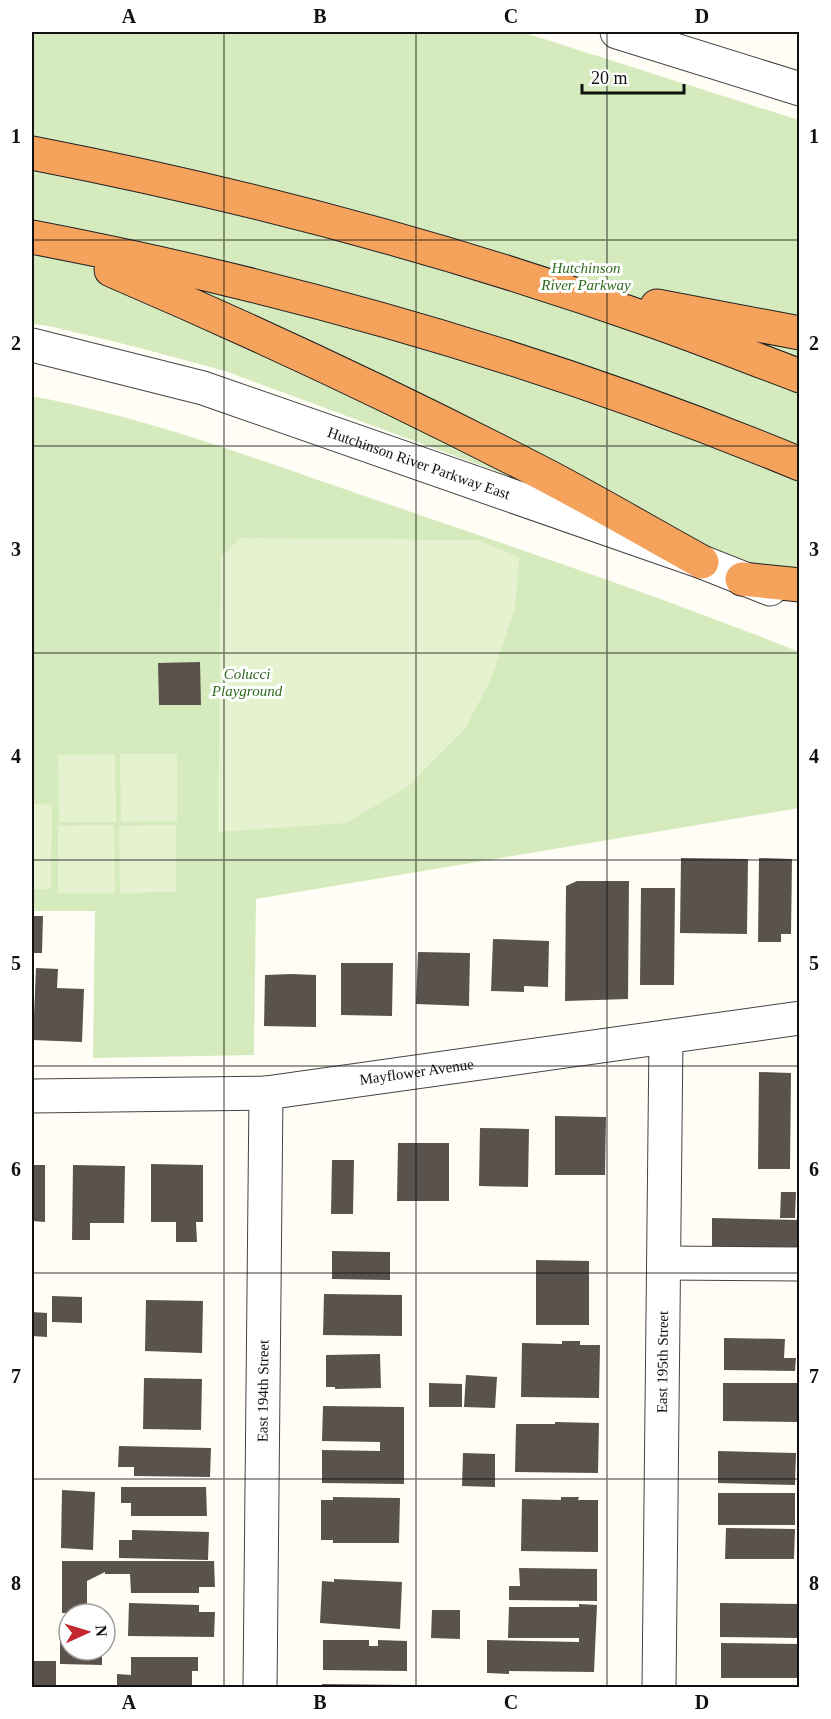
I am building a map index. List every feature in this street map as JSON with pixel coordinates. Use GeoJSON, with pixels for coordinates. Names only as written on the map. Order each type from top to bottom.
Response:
{"type":"FeatureCollection","features":[{"type":"Feature","properties":{"kind":"highway"},"geometry":{"type":"LineString","coordinates":[[32,153],[90,164],[307,216],[429,249],[656,322],[800,376]]}},
{"type":"Feature","properties":{"kind":"highway"},"geometry":{"type":"LineString","coordinates":[[36,238],[281,293],[495,354],[629,399],[800,464]]}},
{"type":"Feature","properties":{"kind":"highway"},"geometry":{"type":"LineString","coordinates":[[36,238],[195,306],[404,403],[553,479],[702,562]]}},
{"type":"Feature","properties":{"kind":"highway"},"geometry":{"type":"LineString","coordinates":[[549,286],[800,333]]}},
{"type":"Feature","properties":{"kind":"highway"},"geometry":{"type":"LineString","coordinates":[[742,579],[800,585]]}},
{"type":"Feature","properties":{"kind":"street"},"geometry":{"type":"LineString","coordinates":[[617,32],[800,89]]}},
{"type":"Feature","properties":{"kind":"street","name":"Hutchinson River Parkway East"},"geometry":{"type":"LineString","coordinates":[[32,345],[204,388],[702,562],[800,600]]}},
{"type":"Feature","properties":{"kind":"street","name":"Mayflower Avenue"},"geometry":{"type":"LineString","coordinates":[[32,1096],[266,1094],[800,1018]]}},
{"type":"Feature","properties":{"kind":"street","name":"East 195th Street"},"geometry":{"type":"LineString","coordinates":[[659,1688],[666,1037]]}},
{"type":"Feature","properties":{"kind":"street","name":"East 194th Street"},"geometry":{"type":"LineString","coordinates":[[260,1688],[266,1094]]}},
{"type":"Feature","properties":{"kind":"street"},"geometry":{"type":"LineString","coordinates":[[664,1263],[800,1263]]}},
{"type":"Feature","properties":{"kind":"green space","name":"Hutchinson River Parkway"},"geometry":{"type":"Polygon","coordinates":[[[32,32],[522,32],[799,120],[799,583],[225,371],[132,346],[32,324],[32,32]]]}},
{"type":"Feature","properties":{"kind":"green space","name":"Colucci Playground"},"geometry":{"type":"Polygon","coordinates":[[[32,396],[121,416],[252,457],[592,574],[799,652],[799,808],[256,899],[254,1055],[93,1058],[95,911],[32,911],[32,396]]]}},
{"type":"Feature","properties":{"kind":"green space"},"geometry":{"type":"Polygon","coordinates":[[[240,538],[478,540],[519,557],[515,609],[490,681],[465,729],[407,787],[346,823],[218,832],[221,557],[240,538]]]}},
{"type":"Feature","properties":{"kind":"green space"},"geometry":{"type":"Polygon","coordinates":[[[115,754],[116,822],[59,822],[58,755],[115,754]]]}},
{"type":"Feature","properties":{"kind":"green space"},"geometry":{"type":"Polygon","coordinates":[[[120,754],[177,754],[177,821],[121,822],[120,754]]]}},
{"type":"Feature","properties":{"kind":"green space"},"geometry":{"type":"Polygon","coordinates":[[[32,804],[52,805],[51,889],[32,889],[32,804]]]}},
{"type":"Feature","properties":{"kind":"green space"},"geometry":{"type":"Polygon","coordinates":[[[114,825],[115,893],[58,893],[58,826],[114,825]]]}},
{"type":"Feature","properties":{"kind":"green space"},"geometry":{"type":"Polygon","coordinates":[[[176,825],[176,892],[120,893],[119,826],[176,825]]]}},
{"type":"Feature","properties":{"kind":"building"},"geometry":{"type":"Polygon","coordinates":[[[200,662],[201,705],[159,705],[158,663],[200,662]]]}},
{"type":"Feature","properties":{"kind":"building"},"geometry":{"type":"Polygon","coordinates":[[[681,858],[748,859],[747,934],[680,933],[681,858]]]}},
{"type":"Feature","properties":{"kind":"building"},"geometry":{"type":"Polygon","coordinates":[[[759,858],[792,859],[791,934],[781,934],[781,942],[758,942],[759,858]]]}},
{"type":"Feature","properties":{"kind":"building"},"geometry":{"type":"Polygon","coordinates":[[[577,881],[629,881],[628,999],[565,1001],[566,886],[577,881]]]}},
{"type":"Feature","properties":{"kind":"building"},"geometry":{"type":"Polygon","coordinates":[[[641,888],[675,888],[674,985],[640,985],[641,888]]]}},
{"type":"Feature","properties":{"kind":"building"},"geometry":{"type":"Polygon","coordinates":[[[32,916],[43,916],[42,953],[32,953],[32,916]]]}},
{"type":"Feature","properties":{"kind":"building"},"geometry":{"type":"Polygon","coordinates":[[[493,939],[549,941],[548,987],[524,986],[524,992],[491,991],[493,939]]]}},
{"type":"Feature","properties":{"kind":"building"},"geometry":{"type":"Polygon","coordinates":[[[418,952],[470,953],[469,1006],[416,1004],[418,952]]]}},
{"type":"Feature","properties":{"kind":"building"},"geometry":{"type":"Polygon","coordinates":[[[341,963],[393,963],[392,1016],[341,1015],[341,963]]]}},
{"type":"Feature","properties":{"kind":"building"},"geometry":{"type":"Polygon","coordinates":[[[36,968],[58,969],[57,988],[84,989],[82,1042],[33,1040],[36,968]]]}},
{"type":"Feature","properties":{"kind":"building"},"geometry":{"type":"Polygon","coordinates":[[[265,975],[316,975],[316,1027],[264,1026],[265,975]]]}},
{"type":"Feature","properties":{"kind":"building"},"geometry":{"type":"Polygon","coordinates":[[[759,1072],[791,1073],[790,1169],[758,1169],[759,1072]]]}},
{"type":"Feature","properties":{"kind":"building"},"geometry":{"type":"Polygon","coordinates":[[[555,1116],[606,1117],[605,1175],[555,1175],[555,1116]]]}},
{"type":"Feature","properties":{"kind":"building"},"geometry":{"type":"Polygon","coordinates":[[[480,1128],[529,1129],[528,1187],[479,1186],[480,1128]]]}},
{"type":"Feature","properties":{"kind":"building"},"geometry":{"type":"Polygon","coordinates":[[[398,1143],[449,1143],[449,1201],[397,1201],[398,1143]]]}},
{"type":"Feature","properties":{"kind":"building"},"geometry":{"type":"Polygon","coordinates":[[[332,1160],[354,1160],[353,1214],[331,1214],[332,1160]]]}},
{"type":"Feature","properties":{"kind":"building"},"geometry":{"type":"Polygon","coordinates":[[[151,1164],[203,1165],[203,1222],[196,1222],[197,1242],[176,1242],[176,1222],[151,1222],[151,1164]]]}},
{"type":"Feature","properties":{"kind":"building"},"geometry":{"type":"Polygon","coordinates":[[[32,1165],[45,1165],[45,1222],[32,1221],[32,1165]]]}},
{"type":"Feature","properties":{"kind":"building"},"geometry":{"type":"Polygon","coordinates":[[[73,1165],[125,1166],[124,1223],[90,1223],[90,1240],[72,1240],[73,1165]]]}},
{"type":"Feature","properties":{"kind":"building"},"geometry":{"type":"Polygon","coordinates":[[[781,1192],[796,1192],[795,1218],[780,1218],[781,1192]]]}},
{"type":"Feature","properties":{"kind":"building"},"geometry":{"type":"Polygon","coordinates":[[[712,1218],[800,1220],[800,1250],[712,1249],[712,1218]]]}},
{"type":"Feature","properties":{"kind":"building"},"geometry":{"type":"Polygon","coordinates":[[[332,1251],[390,1252],[390,1280],[332,1279],[332,1251]]]}},
{"type":"Feature","properties":{"kind":"building"},"geometry":{"type":"Polygon","coordinates":[[[536,1260],[589,1261],[589,1325],[536,1325],[536,1260]]]}},
{"type":"Feature","properties":{"kind":"building"},"geometry":{"type":"Polygon","coordinates":[[[324,1294],[402,1295],[402,1336],[323,1335],[324,1294]]]}},
{"type":"Feature","properties":{"kind":"building"},"geometry":{"type":"Polygon","coordinates":[[[52,1296],[82,1297],[82,1323],[52,1322],[52,1296]]]}},
{"type":"Feature","properties":{"kind":"building"},"geometry":{"type":"Polygon","coordinates":[[[146,1300],[203,1301],[202,1353],[145,1351],[146,1300]]]}},
{"type":"Feature","properties":{"kind":"building"},"geometry":{"type":"Polygon","coordinates":[[[32,1312],[47,1313],[47,1337],[32,1336],[32,1312]]]}},
{"type":"Feature","properties":{"kind":"building"},"geometry":{"type":"Polygon","coordinates":[[[724,1338],[785,1339],[784,1358],[796,1358],[795,1371],[724,1370],[724,1338]]]}},
{"type":"Feature","properties":{"kind":"building"},"geometry":{"type":"Polygon","coordinates":[[[562,1341],[580,1341],[580,1345],[600,1345],[599,1398],[521,1397],[522,1343],[562,1344],[562,1341]]]}},
{"type":"Feature","properties":{"kind":"building"},"geometry":{"type":"Polygon","coordinates":[[[380,1354],[381,1388],[335,1389],[335,1387],[326,1387],[326,1355],[380,1354]]]}},
{"type":"Feature","properties":{"kind":"building"},"geometry":{"type":"Polygon","coordinates":[[[466,1375],[497,1377],[495,1408],[464,1407],[466,1375]]]}},
{"type":"Feature","properties":{"kind":"building"},"geometry":{"type":"Polygon","coordinates":[[[144,1378],[202,1379],[201,1430],[143,1429],[144,1378]]]}},
{"type":"Feature","properties":{"kind":"building"},"geometry":{"type":"Polygon","coordinates":[[[429,1383],[462,1384],[462,1407],[429,1407],[429,1383]]]}},
{"type":"Feature","properties":{"kind":"building"},"geometry":{"type":"Polygon","coordinates":[[[723,1383],[800,1383],[800,1422],[723,1421],[723,1383]]]}},
{"type":"Feature","properties":{"kind":"building"},"geometry":{"type":"Polygon","coordinates":[[[323,1406],[404,1407],[404,1484],[322,1483],[322,1450],[380,1451],[380,1442],[322,1441],[323,1406]]]}},
{"type":"Feature","properties":{"kind":"building"},"geometry":{"type":"Polygon","coordinates":[[[555,1422],[599,1423],[598,1473],[515,1472],[516,1424],[555,1424],[555,1422]]]}},
{"type":"Feature","properties":{"kind":"building"},"geometry":{"type":"Polygon","coordinates":[[[119,1446],[211,1448],[210,1477],[134,1476],[134,1467],[118,1467],[119,1446]]]}},
{"type":"Feature","properties":{"kind":"building"},"geometry":{"type":"Polygon","coordinates":[[[718,1451],[796,1453],[795,1485],[718,1483],[718,1451]]]}},
{"type":"Feature","properties":{"kind":"building"},"geometry":{"type":"Polygon","coordinates":[[[463,1453],[495,1454],[495,1487],[462,1486],[463,1453]]]}},
{"type":"Feature","properties":{"kind":"building"},"geometry":{"type":"Polygon","coordinates":[[[121,1487],[206,1487],[207,1516],[131,1516],[131,1503],[121,1503],[121,1487]]]}},
{"type":"Feature","properties":{"kind":"building"},"geometry":{"type":"Polygon","coordinates":[[[62,1490],[95,1492],[93,1550],[61,1548],[62,1490]]]}},
{"type":"Feature","properties":{"kind":"building"},"geometry":{"type":"Polygon","coordinates":[[[718,1493],[795,1493],[795,1525],[718,1525],[718,1493]]]}},
{"type":"Feature","properties":{"kind":"building"},"geometry":{"type":"Polygon","coordinates":[[[333,1497],[400,1498],[399,1543],[333,1543],[333,1540],[321,1540],[321,1500],[333,1500],[333,1497]]]}},
{"type":"Feature","properties":{"kind":"building"},"geometry":{"type":"Polygon","coordinates":[[[561,1497],[598,1500],[598,1552],[521,1551],[522,1499],[561,1500],[561,1497]]]}},
{"type":"Feature","properties":{"kind":"building"},"geometry":{"type":"Polygon","coordinates":[[[726,1528],[795,1529],[794,1559],[725,1559],[726,1528]]]}},
{"type":"Feature","properties":{"kind":"building"},"geometry":{"type":"Polygon","coordinates":[[[132,1530],[209,1532],[208,1560],[119,1558],[119,1540],[132,1540],[132,1530]]]}},
{"type":"Feature","properties":{"kind":"building"},"geometry":{"type":"Polygon","coordinates":[[[62,1561],[214,1561],[215,1587],[199,1587],[199,1593],[131,1593],[130,1574],[105,1574],[105,1572],[87,1581],[87,1602],[62,1602],[62,1561]]]}},
{"type":"Feature","properties":{"kind":"building"},"geometry":{"type":"Polygon","coordinates":[[[519,1568],[597,1569],[597,1601],[509,1600],[509,1586],[520,1586],[519,1568]]]}},
{"type":"Feature","properties":{"kind":"building"},"geometry":{"type":"Polygon","coordinates":[[[334,1579],[402,1582],[400,1629],[320,1623],[322,1581],[334,1582],[334,1579]]]}},
{"type":"Feature","properties":{"kind":"building"},"geometry":{"type":"Polygon","coordinates":[[[129,1603],[199,1605],[199,1612],[215,1612],[214,1637],[128,1636],[129,1603]]]}},
{"type":"Feature","properties":{"kind":"building"},"geometry":{"type":"Polygon","coordinates":[[[720,1603],[800,1604],[800,1638],[720,1637],[720,1603]]]}},
{"type":"Feature","properties":{"kind":"building"},"geometry":{"type":"Polygon","coordinates":[[[579,1604],[597,1605],[594,1672],[487,1673],[487,1640],[579,1642],[579,1638],[508,1638],[509,1607],[579,1607],[579,1604]]]}},
{"type":"Feature","properties":{"kind":"building"},"geometry":{"type":"Polygon","coordinates":[[[432,1610],[460,1610],[460,1639],[431,1638],[432,1610]]]}},
{"type":"Feature","properties":{"kind":"building"},"geometry":{"type":"Polygon","coordinates":[[[323,1640],[369,1640],[369,1646],[378,1646],[378,1640],[407,1641],[407,1671],[323,1670],[323,1640]]]}},
{"type":"Feature","properties":{"kind":"building"},"geometry":{"type":"Polygon","coordinates":[[[721,1643],[800,1644],[800,1678],[721,1678],[721,1643]]]}},
{"type":"Feature","properties":{"kind":"building"},"geometry":{"type":"Polygon","coordinates":[[[131,1657],[198,1657],[198,1671],[192,1671],[192,1688],[117,1688],[117,1674],[131,1675],[131,1657]]]}},
{"type":"Feature","properties":{"kind":"building"},"geometry":{"type":"Polygon","coordinates":[[[32,1661],[56,1661],[56,1687],[32,1687],[32,1661]]]}},
{"type":"Feature","properties":{"kind":"building"},"geometry":{"type":"Polygon","coordinates":[[[60,1662],[102,1662],[102,1665],[60,1664],[60,1662]]]}},
{"type":"Feature","properties":{"kind":"building"},"geometry":{"type":"Polygon","coordinates":[[[322,1684],[406,1685],[406,1688],[322,1688],[322,1684]]]}}]}
